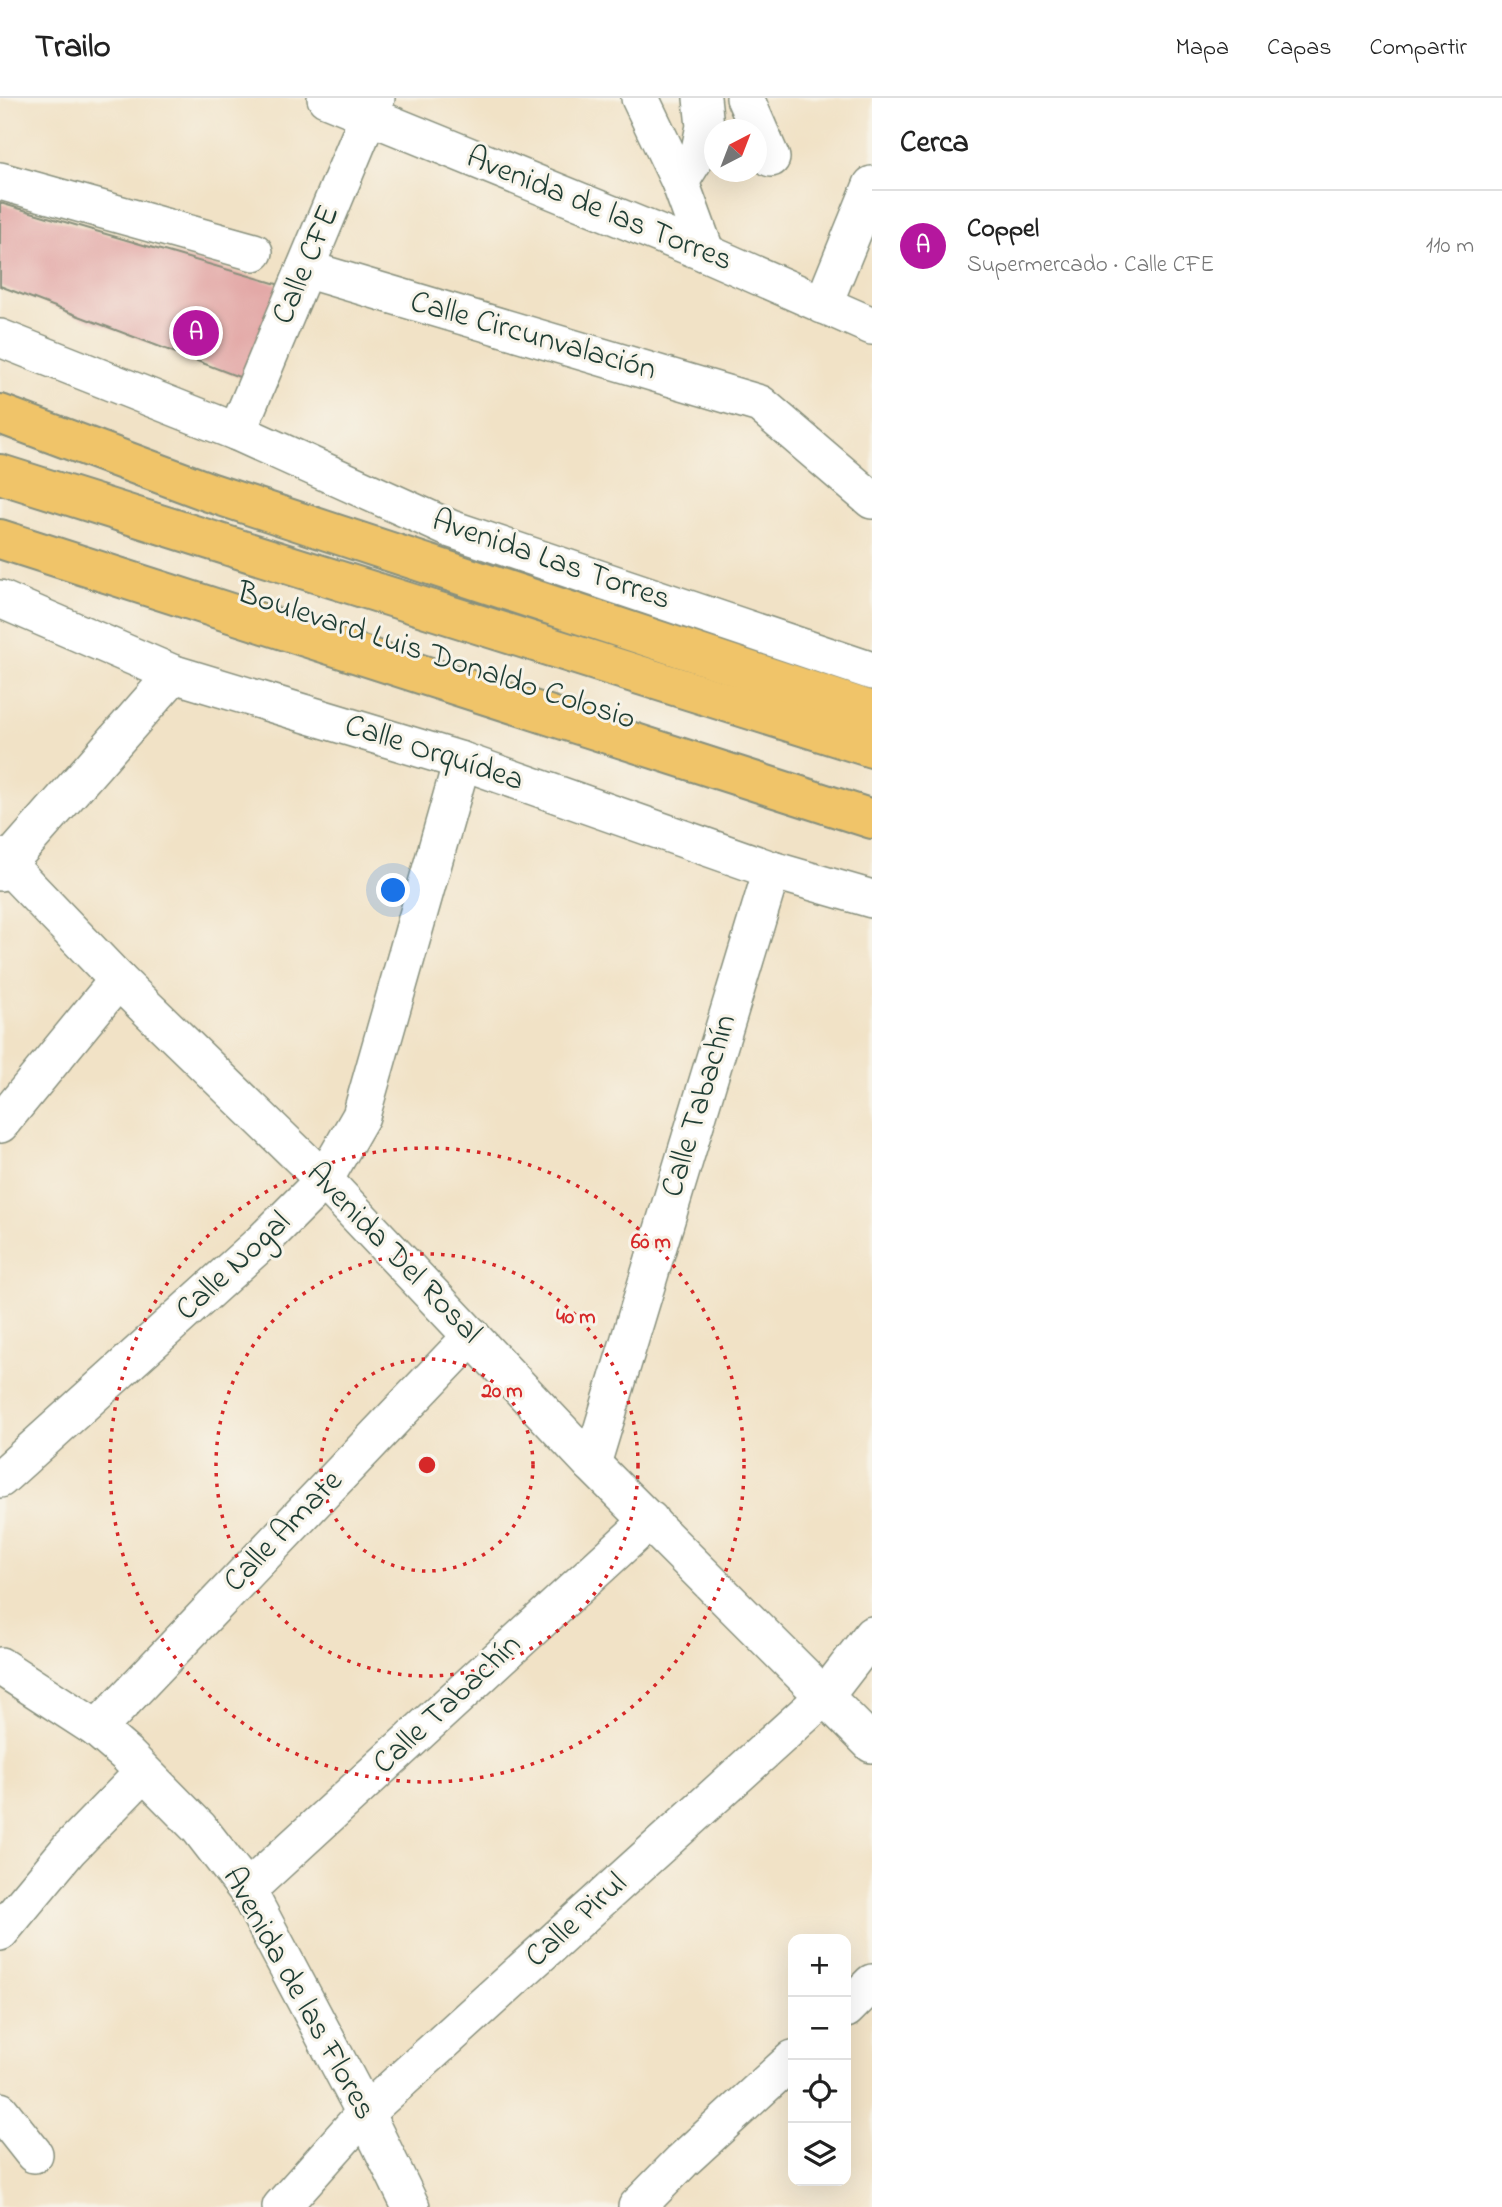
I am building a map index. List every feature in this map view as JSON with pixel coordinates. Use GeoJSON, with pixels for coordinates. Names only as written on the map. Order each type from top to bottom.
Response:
{"type":"FeatureCollection","features":[{"type":"Feature","properties":{"kind":"highway"},"geometry":{"type":"LineString","coordinates":[[0,414],[209,492],[872,711]]}},
{"type":"Feature","properties":{"kind":"highway","name":"Boulevard Luis Donaldo Colosio"},"geometry":{"type":"LineString","coordinates":[[0,474],[872,748]]}},
{"type":"Feature","properties":{"kind":"highway","name":"Boulevard Luis Donaldo Colosio"},"geometry":{"type":"LineString","coordinates":[[0,519],[872,796]]}},
{"type":"Feature","properties":{"kind":"highway"},"geometry":{"type":"LineString","coordinates":[[0,539],[872,819]]}},
{"type":"Feature","properties":{"kind":"street","name":"Avenida de las Torres"},"geometry":{"type":"LineString","coordinates":[[326,98],[372,107],[872,326]]}},
{"type":"Feature","properties":{"kind":"street"},"geometry":{"type":"LineString","coordinates":[[640,98],[680,183],[706,253]]}},
{"type":"Feature","properties":{"kind":"street"},"geometry":{"type":"LineString","coordinates":[[680,183],[700,150],[705,126],[702,98]]}},
{"type":"Feature","properties":{"kind":"street"},"geometry":{"type":"LineString","coordinates":[[745,98],[771,158]]}},
{"type":"Feature","properties":{"kind":"street","name":"Calle CFE"},"geometry":{"type":"LineString","coordinates":[[237,432],[372,107]]}},
{"type":"Feature","properties":{"kind":"street"},"geometry":{"type":"LineString","coordinates":[[0,181],[254,252]]}},
{"type":"Feature","properties":{"kind":"street"},"geometry":{"type":"LineString","coordinates":[[823,305],[872,185]]}},
{"type":"Feature","properties":{"kind":"street","name":"Calle Circunvalación"},"geometry":{"type":"LineString","coordinates":[[305,269],[761,404],[872,500]]}},
{"type":"Feature","properties":{"kind":"street","name":"Avenida Las Torres"},"geometry":{"type":"LineString","coordinates":[[0,338],[237,432],[451,529],[872,671]]}},
{"type":"Feature","properties":{"kind":"street","name":"Calle Orquídea"},"geometry":{"type":"LineString","coordinates":[[0,599],[174,674],[461,761],[772,870],[872,900]]}},
{"type":"Feature","properties":{"kind":"street"},"geometry":{"type":"LineString","coordinates":[[2,865],[174,674]]}},
{"type":"Feature","properties":{"kind":"street","name":"Calle Nogal"},"geometry":{"type":"LineString","coordinates":[[0,1479],[262,1242],[324,1181],[360,1116],[461,761]]}},
{"type":"Feature","properties":{"kind":"street","name":"Avenida Del Rosal"},"geometry":{"type":"LineString","coordinates":[[2,865],[324,1181],[592,1464],[872,1744]]}},
{"type":"Feature","properties":{"kind":"street","name":"Calle Tabachín"},"geometry":{"type":"LineString","coordinates":[[592,1464],[772,870]]}},
{"type":"Feature","properties":{"kind":"street"},"geometry":{"type":"LineString","coordinates":[[0,1124],[118,980]]}},
{"type":"Feature","properties":{"kind":"street","name":"Calle Amate"},"geometry":{"type":"LineString","coordinates":[[97,1728],[472,1336]]}},
{"type":"Feature","properties":{"kind":"street","name":"Calle Tabachín"},"geometry":{"type":"LineString","coordinates":[[247,1890],[650,1520]]}},
{"type":"Feature","properties":{"kind":"street","name":"Calle Pirul"},"geometry":{"type":"LineString","coordinates":[[281,2207],[365,2113],[825,1696],[872,1635]]}},
{"type":"Feature","properties":{"kind":"street","name":"Avenida de las Flores"},"geometry":{"type":"LineString","coordinates":[[0,1666],[97,1728],[126,1754],[199,1828],[247,1890],[365,2113],[411,2207]]}},
{"type":"Feature","properties":{"kind":"street"},"geometry":{"type":"LineString","coordinates":[[0,1932],[69,1849],[144,1773]]}},
{"type":"Feature","properties":{"kind":"street"},"geometry":{"type":"LineString","coordinates":[[851,2003],[872,1983]]}},
{"type":"Feature","properties":{"kind":"street"},"geometry":{"type":"LineString","coordinates":[[637,2207],[682,2161],[788,2065]]}},
{"type":"Feature","properties":{"kind":"street"},"geometry":{"type":"LineString","coordinates":[[0,2111],[34,2154]]}},
{"type":"Feature","properties":{"kind":"building"},"geometry":{"type":"Polygon","coordinates":[[[0,203],[287,287],[247,380],[0,286],[0,203]]]}},
{"type":"Feature","properties":{"kind":"place","name":"Coppel"},"geometry":{"type":"Point","coordinates":[196,333]}}]}
